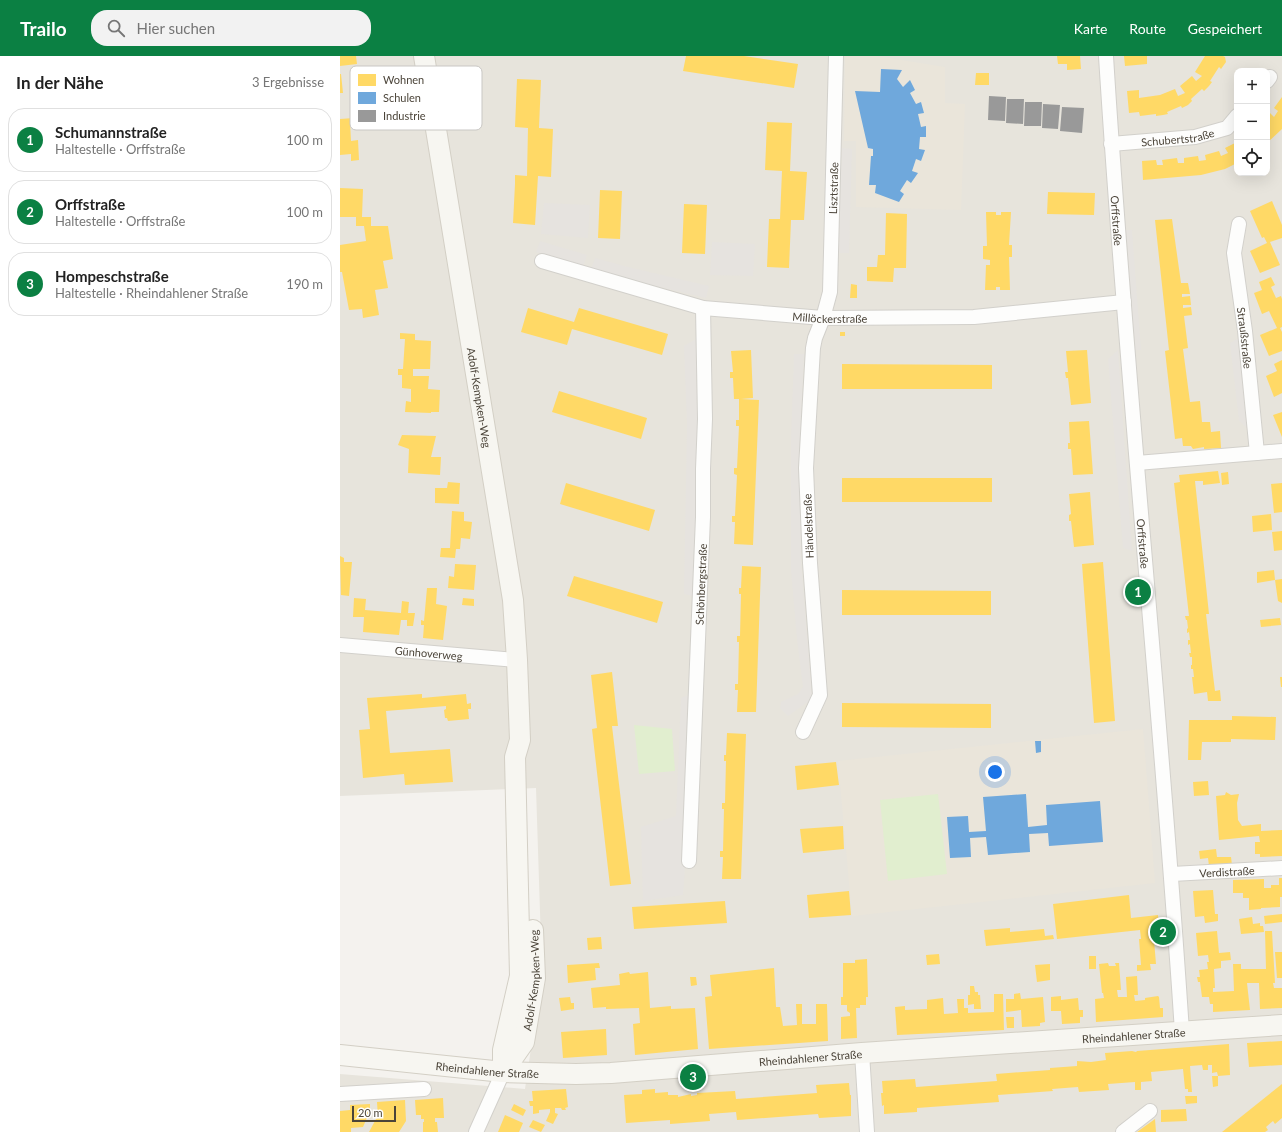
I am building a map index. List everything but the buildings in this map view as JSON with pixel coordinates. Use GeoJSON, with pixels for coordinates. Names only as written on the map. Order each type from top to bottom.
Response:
{"type":"FeatureCollection","features":[{"type":"Feature","properties":{"kind":"main road","name":"Adolf-Kempken-Weg"},"geometry":{"type":"LineString","coordinates":[[424,56],[426,66]]}},
{"type":"Feature","properties":{"kind":"main road","name":"Adolf-Kempken-Weg"},"geometry":{"type":"LineString","coordinates":[[436,130],[513,600],[520,740],[515,757],[520,976],[503,1050],[503,1072]]}},
{"type":"Feature","properties":{"kind":"main road","name":"Rheindahlener Straße"},"geometry":{"type":"LineString","coordinates":[[340,1055],[503,1072],[576,1074],[611,1073],[862,1053],[1282,1026]]}},
{"type":"Feature","properties":{"kind":"street","name":"Lisztstraße"},"geometry":{"type":"LineString","coordinates":[[824,318],[830,292],[836,56]]}},
{"type":"Feature","properties":{"kind":"street","name":"Orffstraße"},"geometry":{"type":"LineString","coordinates":[[1106,56],[1111,144],[1172,874],[1182,1032]]}},
{"type":"Feature","properties":{"kind":"street","name":"Schubertstraße"},"geometry":{"type":"LineString","coordinates":[[1111,144],[1196,137],[1226,128],[1234,119]]}},
{"type":"Feature","properties":{"kind":"street","name":"Straußstraße"},"geometry":{"type":"LineString","coordinates":[[1239,224],[1234,253],[1245,331],[1257,453]]}},
{"type":"Feature","properties":{"kind":"street","name":"Millöckerstraße"},"geometry":{"type":"LineString","coordinates":[[542,261],[703,308],[824,318],[974,317],[1124,302]]}},
{"type":"Feature","properties":{"kind":"street","name":"Schönbergstraße"},"geometry":{"type":"LineString","coordinates":[[689,861],[703,509],[705,418],[703,308]]}},
{"type":"Feature","properties":{"kind":"street","name":"Händelstraße"},"geometry":{"type":"LineString","coordinates":[[803,732],[820,695],[810,563],[806,468],[814,338],[824,318]]}},
{"type":"Feature","properties":{"kind":"street"},"geometry":{"type":"LineString","coordinates":[[1137,463],[1282,451]]}},
{"type":"Feature","properties":{"kind":"street","name":"Günhoverweg"},"geometry":{"type":"LineString","coordinates":[[340,645],[517,660]]}},
{"type":"Feature","properties":{"kind":"street","name":"Verdistraße"},"geometry":{"type":"LineString","coordinates":[[1172,874],[1282,868]]}},
{"type":"Feature","properties":{"kind":"street"},"geometry":{"type":"LineString","coordinates":[[862,1053],[867,1132]]}},
{"type":"Feature","properties":{"kind":"street"},"geometry":{"type":"LineString","coordinates":[[476,1132],[503,1072]]}},
{"type":"Feature","properties":{"kind":"street"},"geometry":{"type":"LineString","coordinates":[[340,1094],[424,1089]]}},
{"type":"Feature","properties":{"kind":"street"},"geometry":{"type":"LineString","coordinates":[[1123,1132],[1150,1111]]}},
{"type":"Feature","properties":{"kind":"shaded area"},"geometry":{"type":"Polygon","coordinates":[[[340,56],[1282,56],[1282,1132],[340,1132],[340,1074],[525,1089],[542,974],[536,788],[340,796],[340,56]]]}},
{"type":"Feature","properties":{"kind":"shaded area"},"geometry":{"type":"Polygon","coordinates":[[[845,56],[876,56],[945,67],[945,103],[965,104],[961,210],[856,207],[856,141],[844,141],[845,56]]]}},
{"type":"Feature","properties":{"kind":"shaded area"},"geometry":{"type":"Polygon","coordinates":[[[842,148],[852,149],[849,253],[838,253],[842,148]]]}},
{"type":"Feature","properties":{"kind":"shaded area"},"geometry":{"type":"Polygon","coordinates":[[[544,203],[590,205],[588,238],[541,234],[544,203]]]}},
{"type":"Feature","properties":{"kind":"shaded area"},"geometry":{"type":"Polygon","coordinates":[[[1126,230],[1132,230],[1141,350],[1135,350],[1126,230]]]}},
{"type":"Feature","properties":{"kind":"shaded area"},"geometry":{"type":"Polygon","coordinates":[[[540,241],[587,255],[583,267],[536,252],[540,241]]]}},
{"type":"Feature","properties":{"kind":"shaded area"},"geometry":{"type":"Polygon","coordinates":[[[712,242],[755,244],[753,276],[710,275],[712,242]]]}},
{"type":"Feature","properties":{"kind":"shaded area"},"geometry":{"type":"Polygon","coordinates":[[[595,258],[709,286],[706,298],[621,278],[591,269],[595,258]]]}},
{"type":"Feature","properties":{"kind":"shaded area"},"geometry":{"type":"Polygon","coordinates":[[[1240,337],[1251,431],[1239,421],[1230,343],[1240,337]]]}},
{"type":"Feature","properties":{"kind":"shaded area"},"geometry":{"type":"Polygon","coordinates":[[[696,339],[698,426],[696,597],[684,594],[687,424],[684,346],[696,339]]]}},
{"type":"Feature","properties":{"kind":"shaded area"},"geometry":{"type":"Polygon","coordinates":[[[1118,350],[1132,551],[1123,548],[1108,359],[1118,350]]]}},
{"type":"Feature","properties":{"kind":"shaded area"},"geometry":{"type":"Polygon","coordinates":[[[794,354],[804,354],[800,474],[801,561],[812,699],[788,716],[780,708],[781,702],[798,694],[803,687],[791,570],[791,440],[794,354]]]}},
{"type":"Feature","properties":{"kind":"shaded area"},"geometry":{"type":"Polygon","coordinates":[[[693,693],[689,813],[683,895],[643,901],[641,827],[676,816],[681,698],[693,693]]]}},
{"type":"Feature","properties":{"kind":"shaded area"},"geometry":{"type":"Polygon","coordinates":[[[1143,729],[1155,883],[852,916],[838,761],[1143,729]]]}},
{"type":"Feature","properties":{"kind":"green space"},"geometry":{"type":"Polygon","coordinates":[[[634,725],[672,729],[675,771],[639,774],[634,725]]]}},
{"type":"Feature","properties":{"kind":"green space"},"geometry":{"type":"Polygon","coordinates":[[[938,794],[947,874],[888,881],[880,800],[938,794]]]}},
{"type":"Feature","properties":{"kind":"place","name":"Schumannstraße"},"geometry":{"type":"Point","coordinates":[1138,592]}},
{"type":"Feature","properties":{"kind":"place","name":"Orffstraße"},"geometry":{"type":"Point","coordinates":[1163,932]}},
{"type":"Feature","properties":{"kind":"place","name":"Hompeschstraße"},"geometry":{"type":"Point","coordinates":[693,1077]}}]}
